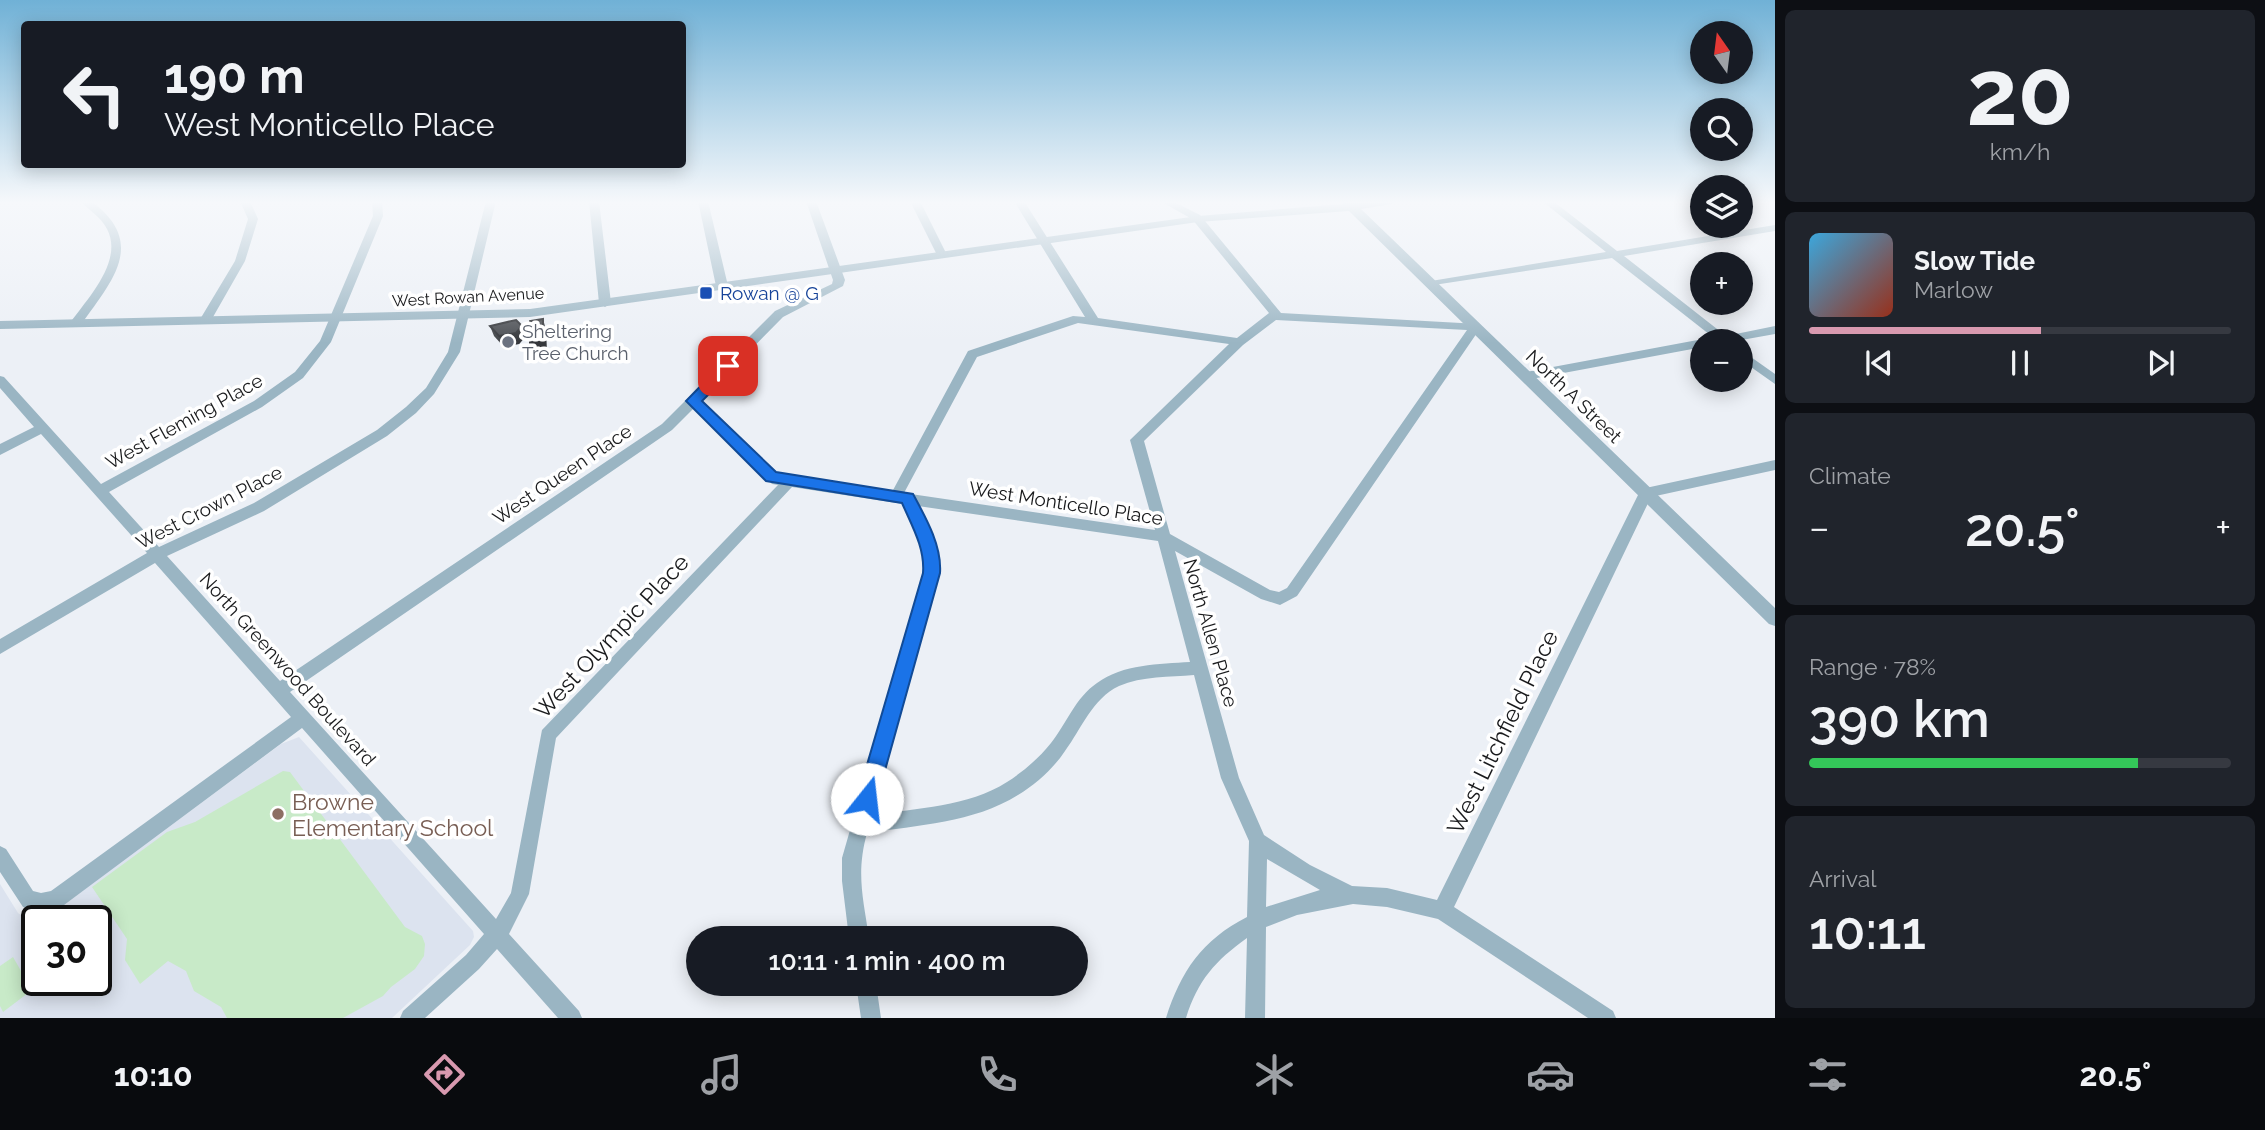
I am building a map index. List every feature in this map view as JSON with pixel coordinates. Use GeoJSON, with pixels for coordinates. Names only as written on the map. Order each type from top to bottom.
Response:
{"type":"FeatureCollection","features":[{"type":"Feature","properties":{"kind":"street"},"geometry":{"type":"LineString","coordinates":[[76,323],[108,275],[117,249]]}},
{"type":"Feature","properties":{"kind":"street"},"geometry":{"type":"LineString","coordinates":[[205,321],[240,261],[244,249]]}},
{"type":"Feature","properties":{"kind":"street","name":"West Fleming Place"},"geometry":{"type":"LineString","coordinates":[[101,490],[279,391],[315,358],[335,319],[364,249]]}},
{"type":"Feature","properties":{"kind":"street","name":"West Crown Place"},"geometry":{"type":"LineString","coordinates":[[0,648],[158,554],[259,507],[391,426],[430,391],[445,371],[454,352],[481,249]]}},
{"type":"Feature","properties":{"kind":"street"},"geometry":{"type":"LineString","coordinates":[[599,249],[605,303]]}},
{"type":"Feature","properties":{"kind":"street"},"geometry":{"type":"LineString","coordinates":[[714,249],[722,286]]}},
{"type":"Feature","properties":{"kind":"street"},"geometry":{"type":"LineString","coordinates":[[828,249],[835,270]]}},
{"type":"Feature","properties":{"kind":"street"},"geometry":{"type":"LineString","coordinates":[[939,249],[942,255]]}},
{"type":"Feature","properties":{"kind":"street","name":"West Rowan Avenue"},"geometry":{"type":"LineString","coordinates":[[0,325],[464,317],[530,313],[986,249]]}},
{"type":"Feature","properties":{"kind":"street"},"geometry":{"type":"LineString","coordinates":[[1049,249],[1094,321]]}},
{"type":"Feature","properties":{"kind":"street"},"geometry":{"type":"LineString","coordinates":[[1222,249],[1275,315],[1475,327]]}},
{"type":"Feature","properties":{"kind":"street","name":"North A Street"},"geometry":{"type":"LineString","coordinates":[[1394,249],[1775,619]]}},
{"type":"Feature","properties":{"kind":"street"},"geometry":{"type":"LineString","coordinates":[[1607,249],[1706,329]]}},
{"type":"Feature","properties":{"kind":"street"},"geometry":{"type":"LineString","coordinates":[[1431,284],[1648,249]]}},
{"type":"Feature","properties":{"kind":"street","name":"West Queen Place"},"geometry":{"type":"LineString","coordinates":[[280,690],[667,427],[779,314],[836,286],[839,280],[835,270]]}},
{"type":"Feature","properties":{"kind":"street","name":"North Allen Place"},"geometry":{"type":"LineString","coordinates":[[1255,1018],[1258,841],[1230,778],[1161,536],[1137,440],[1239,342],[1275,315]]}},
{"type":"Feature","properties":{"kind":"street"},"geometry":{"type":"LineString","coordinates":[[857,926],[850,881],[851,858],[931,573],[929,545],[902,497],[970,356],[1073,320],[1239,342]]}},
{"type":"Feature","properties":{"kind":"street","name":"West Monticello Place"},"geometry":{"type":"LineString","coordinates":[[789,482],[1161,536],[1266,595],[1280,599],[1286,597],[1475,327]]}},
{"type":"Feature","properties":{"kind":"street"},"geometry":{"type":"LineString","coordinates":[[1753,334],[1775,330]]}},
{"type":"Feature","properties":{"kind":"street"},"geometry":{"type":"LineString","coordinates":[[1526,376],[1690,345]]}},
{"type":"Feature","properties":{"kind":"street"},"geometry":{"type":"LineString","coordinates":[[1753,363],[1775,380]]}},
{"type":"Feature","properties":{"kind":"street","name":"North Greenwood Boulevard"},"geometry":{"type":"LineString","coordinates":[[0,380],[572,1018]]}},
{"type":"Feature","properties":{"kind":"street"},"geometry":{"type":"LineString","coordinates":[[694,401],[771,477],[789,482]]}},
{"type":"Feature","properties":{"kind":"street"},"geometry":{"type":"LineString","coordinates":[[0,450],[43,428]]}},
{"type":"Feature","properties":{"kind":"street"},"geometry":{"type":"LineString","coordinates":[[1646,493],[1775,465]]}},
{"type":"Feature","properties":{"kind":"street","name":"West Olympic Place"},"geometry":{"type":"LineString","coordinates":[[410,1018],[499,935],[512,917],[520,894],[548,735],[789,482]]}},
{"type":"Feature","properties":{"kind":"street","name":"West Litchfield Place"},"geometry":{"type":"LineString","coordinates":[[1442,911],[1646,493]]}},
{"type":"Feature","properties":{"kind":"street"},"geometry":{"type":"LineString","coordinates":[[860,824],[946,812],[1000,794],[1031,775],[1052,756],[1087,702],[1102,688],[1140,674],[1200,668]]}},
{"type":"Feature","properties":{"kind":"street"},"geometry":{"type":"LineString","coordinates":[[0,855],[26,898],[38,904],[57,898],[303,718]]}},
{"type":"Feature","properties":{"kind":"street"},"geometry":{"type":"LineString","coordinates":[[1258,841],[1303,873],[1353,895]]}},
{"type":"Feature","properties":{"kind":"street"},"geometry":{"type":"LineString","coordinates":[[1175,1018],[1179,999],[1199,964],[1226,940],[1256,922],[1312,902],[1353,895],[1398,900],[1442,911],[1606,1018]]}},
{"type":"Feature","properties":{"kind":"street"},"geometry":{"type":"LineString","coordinates":[[868,996],[872,1018]]}},
{"type":"Feature","properties":{"kind":"shaded area","name":"Browne Elementary School"},"geometry":{"type":"Polygon","coordinates":[[[299,737],[473,931],[474,937],[470,945],[392,1018],[0,1018],[0,884],[21,915],[21,996],[112,996],[112,905],[63,905],[281,744],[299,737]]]}},
{"type":"Feature","properties":{"kind":"green space","name":"Browne Elementary School"},"geometry":{"type":"Polygon","coordinates":[[[283,771],[290,772],[405,927],[422,936],[425,944],[424,956],[415,969],[383,996],[343,1018],[227,1018],[221,1007],[194,991],[186,971],[168,961],[140,984],[125,960],[127,939],[112,917],[112,905],[104,905],[92,887],[167,832],[195,822],[283,771]]]}},
{"type":"Feature","properties":{"kind":"green space"},"geometry":{"type":"Polygon","coordinates":[[[13,957],[21,971],[21,996],[24,996],[3,1012],[0,1006],[0,966],[13,957]]]}},
{"type":"Feature","properties":{"kind":"building"},"geometry":{"type":"Polygon","coordinates":[[[543,319],[543,341],[530,343],[530,321],[543,319]]]}},
{"type":"Feature","properties":{"kind":"building"},"geometry":{"type":"Polygon","coordinates":[[[516,320],[522,326],[516,333],[499,336],[490,326],[516,320]]]}},
{"type":"Feature","properties":{"kind":"place","name":"Rowan @ G"},"geometry":{"type":"Point","coordinates":[706,293]}},
{"type":"Feature","properties":{"kind":"place","name":"Sheltering Tree Church"},"geometry":{"type":"Point","coordinates":[508,342]}},
{"type":"Feature","properties":{"kind":"place","name":"Browne Elementary School"},"geometry":{"type":"Point","coordinates":[278,814]}},
{"type":"Feature","properties":{"kind":"route"},"geometry":{"type":"LineString","coordinates":[[728,366],[694,401],[771,477],[789,482],[907,498],[929,545],[931,573],[867,799]]}}]}
